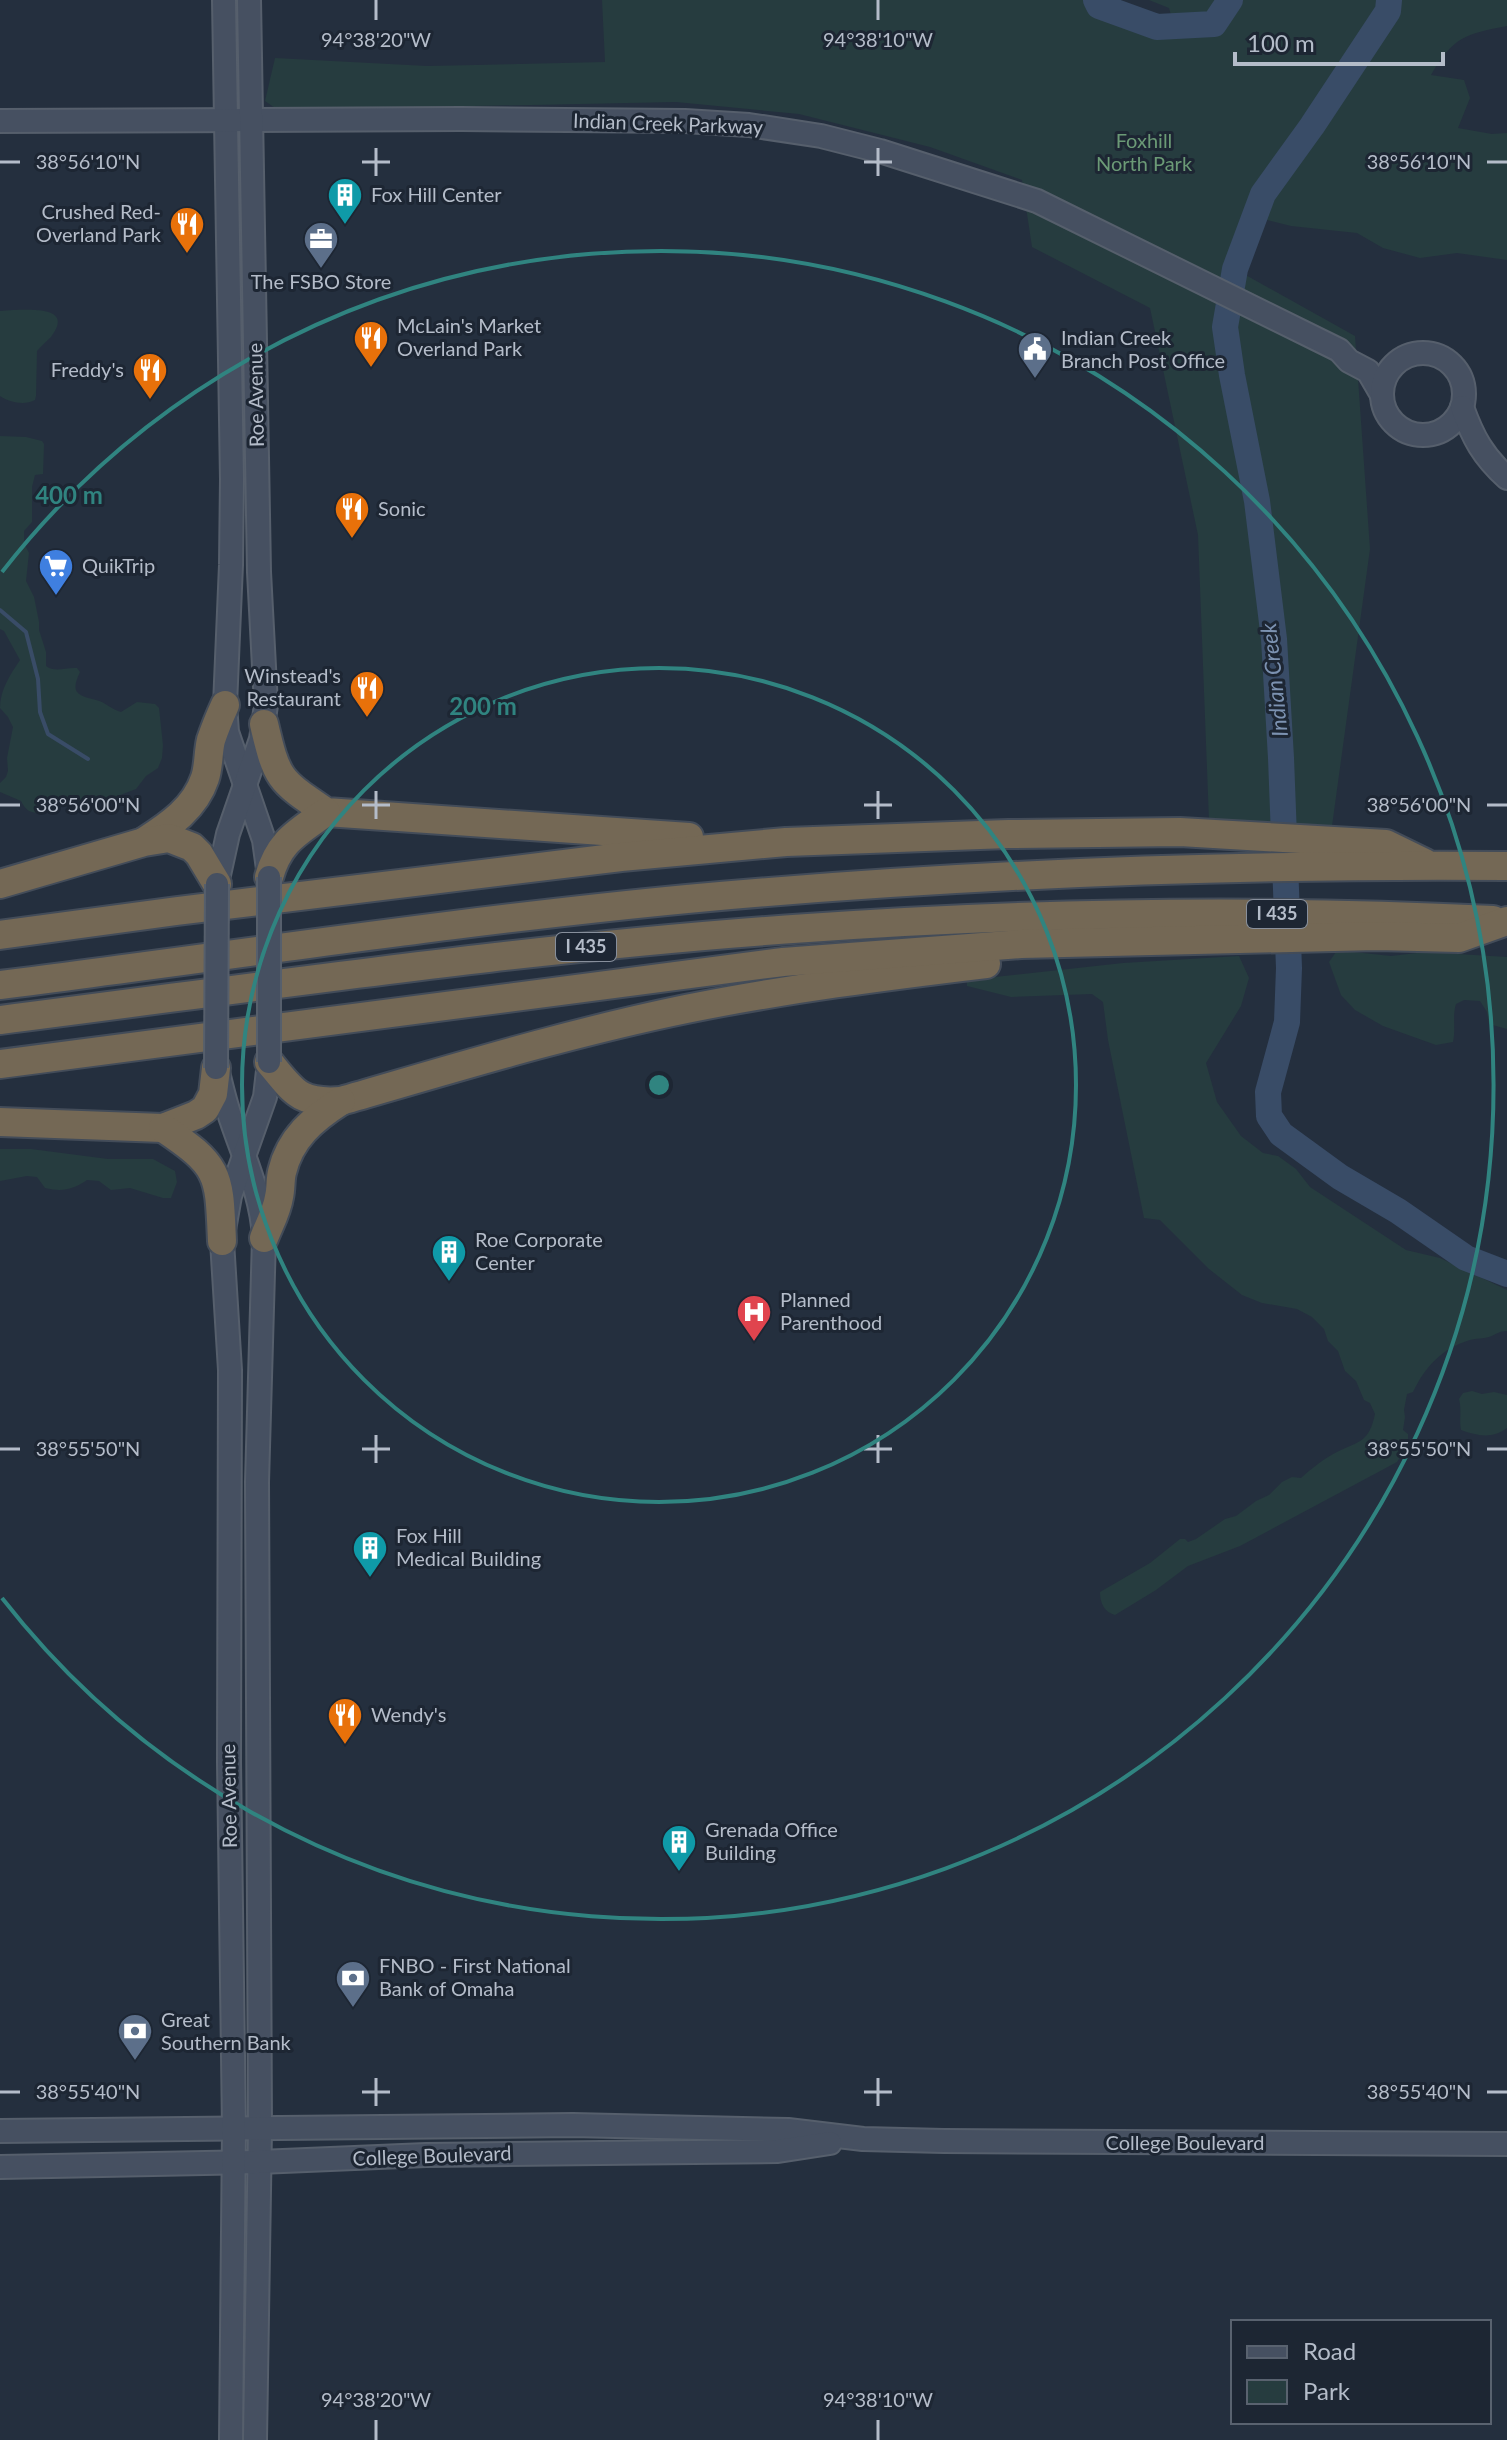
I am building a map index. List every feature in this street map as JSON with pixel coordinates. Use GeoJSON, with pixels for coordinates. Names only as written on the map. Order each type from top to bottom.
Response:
{"type":"FeatureCollection","features":[{"type":"Feature","properties":{"kind":"highway"},"geometry":{"type":"LineString","coordinates":[[144,842],[173,823],[190,806],[206,776],[210,743],[225,705]]}},
{"type":"Feature","properties":{"kind":"highway"},"geometry":{"type":"LineString","coordinates":[[264,724],[279,774],[295,792],[326,812],[786,842]]}},
{"type":"Feature","properties":{"kind":"highway"},"geometry":{"type":"LineString","coordinates":[[269,877],[274,861],[289,838],[326,812]]}},
{"type":"Feature","properties":{"kind":"highway"},"geometry":{"type":"LineString","coordinates":[[0,935],[545,866],[786,842],[1180,832],[1359,854],[1386,844],[1431,866],[1507,866]]}},
{"type":"Feature","properties":{"kind":"highway"},"geometry":{"type":"LineString","coordinates":[[0,884],[144,842],[169,838],[192,847],[217,884]]}},
{"type":"Feature","properties":{"kind":"highway","name":"I 435"},"geometry":{"type":"LineString","coordinates":[[0,985],[524,917],[686,900],[1017,876],[1175,871],[1359,854]]}},
{"type":"Feature","properties":{"kind":"highway","name":"I 435"},"geometry":{"type":"LineString","coordinates":[[0,1020],[572,948],[940,920],[1176,914],[1378,925]]}},
{"type":"Feature","properties":{"kind":"highway"},"geometry":{"type":"LineString","coordinates":[[269,1062],[300,1095],[310,1101],[341,1101],[533,1045],[688,1009],[908,973],[1177,942],[1378,925],[1459,938],[1507,921]]}},
{"type":"Feature","properties":{"kind":"highway"},"geometry":{"type":"LineString","coordinates":[[0,1064],[783,962],[1021,944],[1177,942]]}},
{"type":"Feature","properties":{"kind":"highway"},"geometry":{"type":"LineString","coordinates":[[0,1122],[163,1128],[205,1109],[213,1094],[216,1068]]}},
{"type":"Feature","properties":{"kind":"highway"},"geometry":{"type":"LineString","coordinates":[[264,1238],[279,1199],[281,1174],[294,1142],[315,1118],[341,1101]]}},
{"type":"Feature","properties":{"kind":"highway"},"geometry":{"type":"LineString","coordinates":[[163,1128],[203,1157],[211,1168],[220,1192],[222,1241]]}},
{"type":"Feature","properties":{"kind":"main road","name":"Roe Avenue"},"geometry":{"type":"LineString","coordinates":[[224,0],[232,493],[225,705],[227,732],[264,840],[269,877],[269,1062],[265,1097],[230,1196],[222,1241],[230,1370],[229,1762],[234,2129],[231,2440]]}},
{"type":"Feature","properties":{"kind":"main road","name":"Roe Avenue"},"geometry":{"type":"LineString","coordinates":[[249,0],[259,572],[266,687],[264,724],[256,757],[228,834],[217,884],[216,1068],[257,1190],[264,1238],[257,1482],[260,2129],[255,2440]]}},
{"type":"Feature","properties":{"kind":"main road","name":"Indian Creek Parkway"},"geometry":{"type":"LineString","coordinates":[[0,121],[525,119],[705,122],[821,136],[1002,188],[1080,221],[1339,350],[1349,361],[1368,371],[1382,395]]}},
{"type":"Feature","properties":{"kind":"main road","name":"Indian Creek Parkway"},"geometry":{"type":"LineString","coordinates":[[1339,350],[1353,350],[1372,358],[1401,360]]}},
{"type":"Feature","properties":{"kind":"main road"},"geometry":{"type":"LineString","coordinates":[[1431,434],[1455,420],[1462,407],[1464,393],[1454,367],[1443,358],[1415,354],[1391,368],[1384,381],[1382,395],[1392,421],[1403,430],[1431,434],[1457,443],[1487,459],[1507,478]]}},
{"type":"Feature","properties":{"kind":"main road"},"geometry":{"type":"LineString","coordinates":[[1462,407],[1487,459]]}},
{"type":"Feature","properties":{"kind":"main road"},"geometry":{"type":"LineString","coordinates":[[231,1899],[241,1913],[242,1925],[259,1939]]}},
{"type":"Feature","properties":{"kind":"main road"},"geometry":{"type":"LineString","coordinates":[[231,1940],[246,1953],[246,1971],[250,1979],[259,1985]]}},
{"type":"Feature","properties":{"kind":"main road","name":"College Boulevard"},"geometry":{"type":"LineString","coordinates":[[0,2131],[573,2125],[788,2130],[863,2139],[944,2141],[1507,2144]]}},
{"type":"Feature","properties":{"kind":"main road","name":"College Boulevard"},"geometry":{"type":"LineString","coordinates":[[0,2167],[234,2163],[426,2155],[778,2151],[863,2139]]}},
{"type":"Feature","properties":{"kind":"green space","name":"Foxhill North Park"},"geometry":{"type":"Polygon","coordinates":[[[602,0],[1096,0],[1099,6],[1157,27],[1174,26],[1169,8],[1149,0],[1507,0],[1507,26],[1462,39],[1446,52],[1431,75],[1464,80],[1470,98],[1458,128],[1492,134],[1507,133],[1507,260],[1457,253],[1420,258],[1383,248],[1357,233],[1291,226],[1255,217],[1235,269],[1355,336],[1370,549],[1332,826],[1209,821],[1198,535],[1150,308],[1032,247],[1022,180],[930,147],[799,114],[676,102],[278,110],[265,101],[275,58],[427,66],[605,62],[602,0]]]}},
{"type":"Feature","properties":{"kind":"green space"},"geometry":{"type":"Polygon","coordinates":[[[0,311],[47,312],[58,320],[51,337],[37,351],[35,400],[21,403],[0,396],[0,311]]]}},
{"type":"Feature","properties":{"kind":"green space"},"geometry":{"type":"Polygon","coordinates":[[[0,436],[26,437],[44,444],[43,474],[35,475],[32,522],[24,531],[24,543],[29,553],[26,581],[34,597],[46,666],[77,668],[80,672],[77,692],[117,711],[121,712],[137,702],[155,704],[159,708],[163,745],[158,768],[146,776],[136,789],[89,807],[71,799],[44,811],[31,812],[21,801],[0,792],[0,783],[8,771],[7,758],[13,727],[0,708],[0,701],[6,683],[20,660],[0,629],[0,436]]]}},
{"type":"Feature","properties":{"kind":"green space"},"geometry":{"type":"Polygon","coordinates":[[[1336,952],[1391,956],[1425,952],[1507,957],[1507,1029],[1489,1024],[1487,1012],[1480,1001],[1464,1000],[1456,1004],[1453,1042],[1436,1045],[1383,1026],[1355,1010],[1341,995],[1329,962],[1336,952]]]}},
{"type":"Feature","properties":{"kind":"green space"},"geometry":{"type":"Polygon","coordinates":[[[1239,956],[1249,978],[1241,1006],[1206,1063],[1217,1102],[1241,1136],[1263,1153],[1278,1156],[1296,1169],[1310,1187],[1406,1250],[1440,1258],[1507,1290],[1507,1331],[1472,1339],[1451,1348],[1423,1374],[1413,1392],[1407,1394],[1403,1430],[1408,1434],[1408,1444],[1397,1462],[1240,1546],[1188,1566],[1115,1615],[1103,1606],[1100,1592],[1150,1563],[1180,1539],[1188,1542],[1196,1539],[1269,1495],[1282,1482],[1292,1477],[1301,1478],[1328,1457],[1358,1443],[1370,1430],[1375,1414],[1370,1403],[1364,1400],[1356,1381],[1345,1371],[1338,1351],[1328,1341],[1324,1329],[1312,1317],[1297,1309],[1262,1303],[1242,1295],[1209,1269],[1160,1220],[1144,1218],[1103,1002],[1092,994],[1011,997],[967,986],[967,980],[1123,963],[1239,956]]]}},
{"type":"Feature","properties":{"kind":"green space"},"geometry":{"type":"Polygon","coordinates":[[[0,1149],[31,1149],[108,1159],[153,1159],[175,1171],[177,1182],[171,1198],[163,1198],[130,1188],[111,1190],[99,1181],[87,1180],[62,1190],[45,1188],[37,1177],[0,1181],[0,1149]]]}},
{"type":"Feature","properties":{"kind":"green space"},"geometry":{"type":"Polygon","coordinates":[[[1472,1391],[1507,1395],[1507,1428],[1485,1435],[1461,1430],[1459,1399],[1463,1393],[1472,1391]]]}},
{"type":"Feature","properties":{"kind":"waterway","name":"Indian Creek"},"geometry":{"type":"LineString","coordinates":[[1096,0],[1099,6],[1157,27],[1214,24],[1230,0]]}},
{"type":"Feature","properties":{"kind":"waterway","name":"Indian Creek"},"geometry":{"type":"LineString","coordinates":[[1389,0],[1388,11],[1263,194],[1235,269],[1225,327],[1257,501],[1274,639],[1281,758],[1289,968],[1287,1022],[1268,1092],[1269,1116],[1281,1134],[1340,1177],[1398,1211],[1466,1258],[1507,1274]]}},
{"type":"Feature","properties":{"kind":"waterway"},"geometry":{"type":"LineString","coordinates":[[0,610],[26,632],[38,679],[40,712],[48,734],[88,759]]}},
{"type":"Feature","properties":{"kind":"place","name":"Fox Hill Center"},"geometry":{"type":"Point","coordinates":[345,226]}},
{"type":"Feature","properties":{"kind":"place","name":"Crushed Red- Overland Park"},"geometry":{"type":"Point","coordinates":[187,255]}},
{"type":"Feature","properties":{"kind":"place","name":"The FSBO Store"},"geometry":{"type":"Point","coordinates":[321,270]}},
{"type":"Feature","properties":{"kind":"place","name":"McLain's Market Overland Park"},"geometry":{"type":"Point","coordinates":[371,369]}},
{"type":"Feature","properties":{"kind":"place","name":"Indian Creek Branch Post Office"},"geometry":{"type":"Point","coordinates":[1035,380]}},
{"type":"Feature","properties":{"kind":"place","name":"Freddy's"},"geometry":{"type":"Point","coordinates":[150,401]}},
{"type":"Feature","properties":{"kind":"place","name":"Sonic"},"geometry":{"type":"Point","coordinates":[352,540]}},
{"type":"Feature","properties":{"kind":"place","name":"QuikTrip"},"geometry":{"type":"Point","coordinates":[56,597]}},
{"type":"Feature","properties":{"kind":"place","name":"Winstead's Restaurant"},"geometry":{"type":"Point","coordinates":[367,719]}},
{"type":"Feature","properties":{"kind":"place","name":"Roe Corporate Center"},"geometry":{"type":"Point","coordinates":[449,1283]}},
{"type":"Feature","properties":{"kind":"place","name":"Planned Parenthood"},"geometry":{"type":"Point","coordinates":[754,1343]}},
{"type":"Feature","properties":{"kind":"place","name":"Fox Hill Medical Building"},"geometry":{"type":"Point","coordinates":[370,1579]}},
{"type":"Feature","properties":{"kind":"place","name":"Wendy's"},"geometry":{"type":"Point","coordinates":[345,1746]}},
{"type":"Feature","properties":{"kind":"place","name":"Grenada Office Building"},"geometry":{"type":"Point","coordinates":[679,1873]}},
{"type":"Feature","properties":{"kind":"place","name":"FNBO - First National Bank of Omaha"},"geometry":{"type":"Point","coordinates":[353,2009]}},
{"type":"Feature","properties":{"kind":"place","name":"Great Southern Bank"},"geometry":{"type":"Point","coordinates":[135,2062]}}]}
